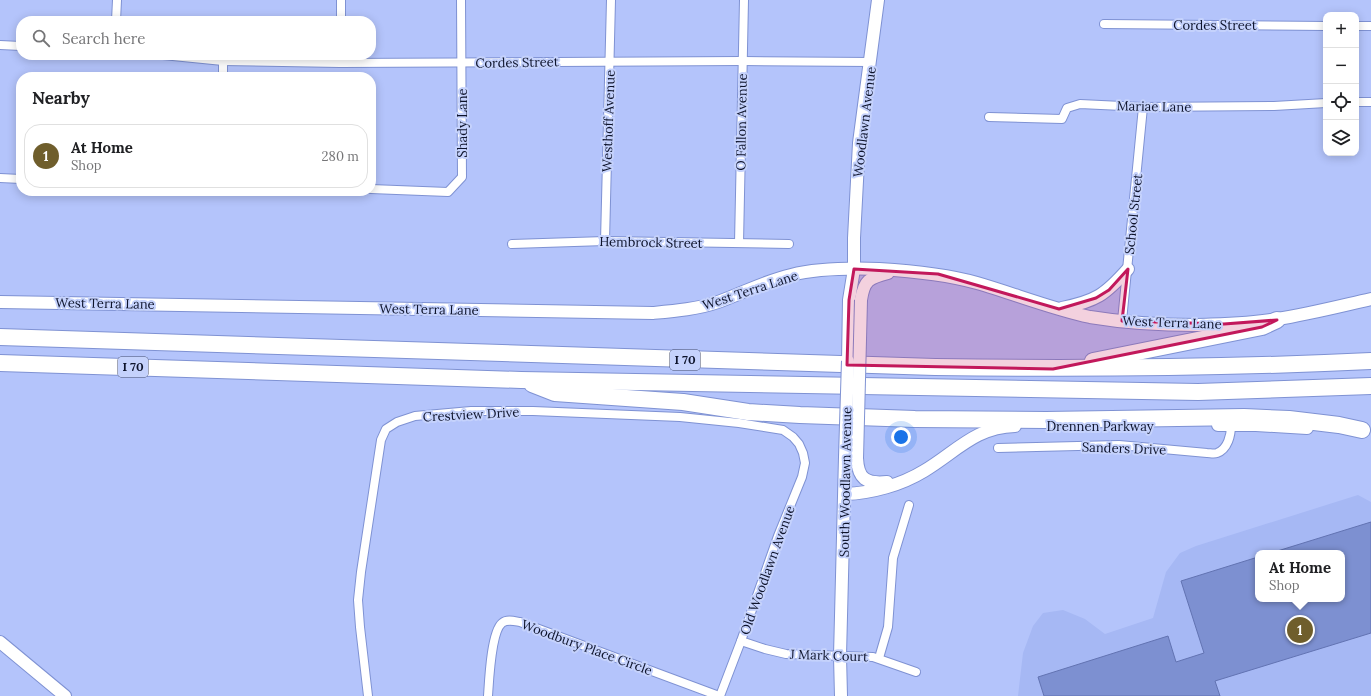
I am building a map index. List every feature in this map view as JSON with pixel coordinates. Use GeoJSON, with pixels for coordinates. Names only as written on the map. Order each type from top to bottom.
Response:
{"type":"FeatureCollection","features":[{"type":"Feature","properties":{"kind":"highway"},"geometry":{"type":"LineString","coordinates":[[1053,369],[1262,327],[1277,320]]}},
{"type":"Feature","properties":{"kind":"highway","name":"I 70"},"geometry":{"type":"LineString","coordinates":[[0,337],[813,364],[1053,369],[1200,367],[1371,362]]}},
{"type":"Feature","properties":{"kind":"highway","name":"I 70"},"geometry":{"type":"LineString","coordinates":[[0,363],[521,380],[1198,392],[1371,386]]}},
{"type":"Feature","properties":{"kind":"highway"},"geometry":{"type":"LineString","coordinates":[[521,380],[555,393],[683,402],[748,412],[915,419],[1038,420],[1244,417],[1289,418],[1339,425],[1367,431]]}},
{"type":"Feature","properties":{"kind":"main road","name":"Woodlawn Avenue"},"geometry":{"type":"LineString","coordinates":[[854,269],[858,142],[878,0]]}},
{"type":"Feature","properties":{"kind":"main road","name":"West Terra Lane"},"geometry":{"type":"LineString","coordinates":[[0,302],[653,313],[688,309],[717,302],[761,284],[791,275],[823,270],[854,269],[938,274],[969,281],[1059,309],[1089,316],[1153,325],[1248,323],[1277,320],[1371,299]]}},
{"type":"Feature","properties":{"kind":"main road","name":"South Woodlawn Avenue"},"geometry":{"type":"LineString","coordinates":[[841,696],[840,656],[845,494],[851,457],[849,300],[854,269]]}},
{"type":"Feature","properties":{"kind":"main road"},"geometry":{"type":"LineString","coordinates":[[1059,309],[1096,298],[1109,290],[1128,269]]}},
{"type":"Feature","properties":{"kind":"main road"},"geometry":{"type":"LineString","coordinates":[[895,271],[870,279],[863,288],[851,457],[861,477],[870,482],[880,483],[908,480]]}},
{"type":"Feature","properties":{"kind":"main road","name":"Drennen Parkway"},"geometry":{"type":"LineString","coordinates":[[845,494],[887,487],[908,480],[925,471],[962,444],[979,434],[997,428],[1013,426],[1256,425],[1367,431]]}},
{"type":"Feature","properties":{"kind":"main road"},"geometry":{"type":"LineString","coordinates":[[0,642],[65,696]]}},
{"type":"Feature","properties":{"kind":"street"},"geometry":{"type":"LineString","coordinates":[[116,16],[117,0]]}},
{"type":"Feature","properties":{"kind":"street"},"geometry":{"type":"LineString","coordinates":[[341,0],[341,16]]}},
{"type":"Feature","properties":{"kind":"street","name":"Shady Lane"},"geometry":{"type":"LineString","coordinates":[[376,189],[448,192],[462,177],[462,0]]}},
{"type":"Feature","properties":{"kind":"street","name":"Westhoff Avenue"},"geometry":{"type":"LineString","coordinates":[[605,241],[611,0]]}},
{"type":"Feature","properties":{"kind":"street","name":"O Fallon Avenue"},"geometry":{"type":"LineString","coordinates":[[739,243],[744,0]]}},
{"type":"Feature","properties":{"kind":"street","name":"Cordes Street"},"geometry":{"type":"LineString","coordinates":[[1104,24],[1323,26]]}},
{"type":"Feature","properties":{"kind":"street"},"geometry":{"type":"LineString","coordinates":[[1359,26],[1371,26]]}},
{"type":"Feature","properties":{"kind":"street"},"geometry":{"type":"LineString","coordinates":[[0,45],[16,46]]}},
{"type":"Feature","properties":{"kind":"street","name":"Cordes Street"},"geometry":{"type":"LineString","coordinates":[[213,60],[282,60]]}},
{"type":"Feature","properties":{"kind":"street","name":"Cordes Street"},"geometry":{"type":"LineString","coordinates":[[370,60],[462,63],[743,61],[870,62]]}},
{"type":"Feature","properties":{"kind":"street"},"geometry":{"type":"LineString","coordinates":[[223,61],[223,72]]}},
{"type":"Feature","properties":{"kind":"street"},"geometry":{"type":"LineString","coordinates":[[1359,102],[1371,102]]}},
{"type":"Feature","properties":{"kind":"street","name":"Mariae Lane"},"geometry":{"type":"LineString","coordinates":[[989,117],[1062,119],[1067,108],[1080,104],[1143,106],[1274,106],[1323,103]]}},
{"type":"Feature","properties":{"kind":"street","name":"School Street"},"geometry":{"type":"LineString","coordinates":[[1122,321],[1143,106]]}},
{"type":"Feature","properties":{"kind":"street"},"geometry":{"type":"LineString","coordinates":[[0,178],[16,179]]}},
{"type":"Feature","properties":{"kind":"street","name":"Hembrock Street"},"geometry":{"type":"LineString","coordinates":[[512,244],[605,241],[789,244]]}},
{"type":"Feature","properties":{"kind":"street","name":"Crestview Drive"},"geometry":{"type":"LineString","coordinates":[[368,696],[359,606],[361,572],[381,440],[386,429],[397,422],[415,416],[471,411],[533,411],[659,415],[739,423],[783,430],[792,436],[799,444]]}},
{"type":"Feature","properties":{"kind":"street","name":"Sanders Drive"},"geometry":{"type":"LineString","coordinates":[[998,448],[1119,445],[1207,454],[1217,453],[1224,448],[1231,434],[1232,425]]}},
{"type":"Feature","properties":{"kind":"street","name":"Old Woodlawn Avenue"},"geometry":{"type":"LineString","coordinates":[[720,696],[778,536],[802,477],[804,463],[803,453],[799,444]]}},
{"type":"Feature","properties":{"kind":"street"},"geometry":{"type":"LineString","coordinates":[[879,658],[888,627],[893,558],[909,505]]}},
{"type":"Feature","properties":{"kind":"street","name":"Woodbury Place Circle"},"geometry":{"type":"LineString","coordinates":[[488,696],[489,670],[496,633],[498,627],[503,622],[510,621],[520,622],[720,696]]}},
{"type":"Feature","properties":{"kind":"street","name":"J Mark Court"},"geometry":{"type":"LineString","coordinates":[[741,641],[786,654],[879,658],[916,672]]}},
{"type":"Feature","properties":{"kind":"highlighted area"},"geometry":{"type":"Polygon","coordinates":[[[854,269],[938,274],[1059,309],[1096,298],[1109,290],[1128,269],[1122,321],[1224,324],[1277,320],[1262,327],[1053,369],[847,365],[849,300],[854,269]]]}},
{"type":"Feature","properties":{"kind":"shaded area"},"geometry":{"type":"Polygon","coordinates":[[[1358,495],[1371,502],[1371,696],[1018,696],[1023,653],[1033,626],[1043,613],[1063,610],[1085,619],[1105,634],[1153,618],[1166,572],[1180,553],[1196,546],[1358,495]]]}},
{"type":"Feature","properties":{"kind":"building"},"geometry":{"type":"Polygon","coordinates":[[[1371,522],[1371,633],[1215,681],[1220,696],[1044,696],[1038,677],[1168,636],[1176,662],[1204,653],[1181,581],[1255,558],[1255,602],[1345,602],[1345,550],[1281,550],[1371,522]]]}},
{"type":"Feature","properties":{"kind":"place","name":"At Home"},"geometry":{"type":"Point","coordinates":[1300,630]}}]}
